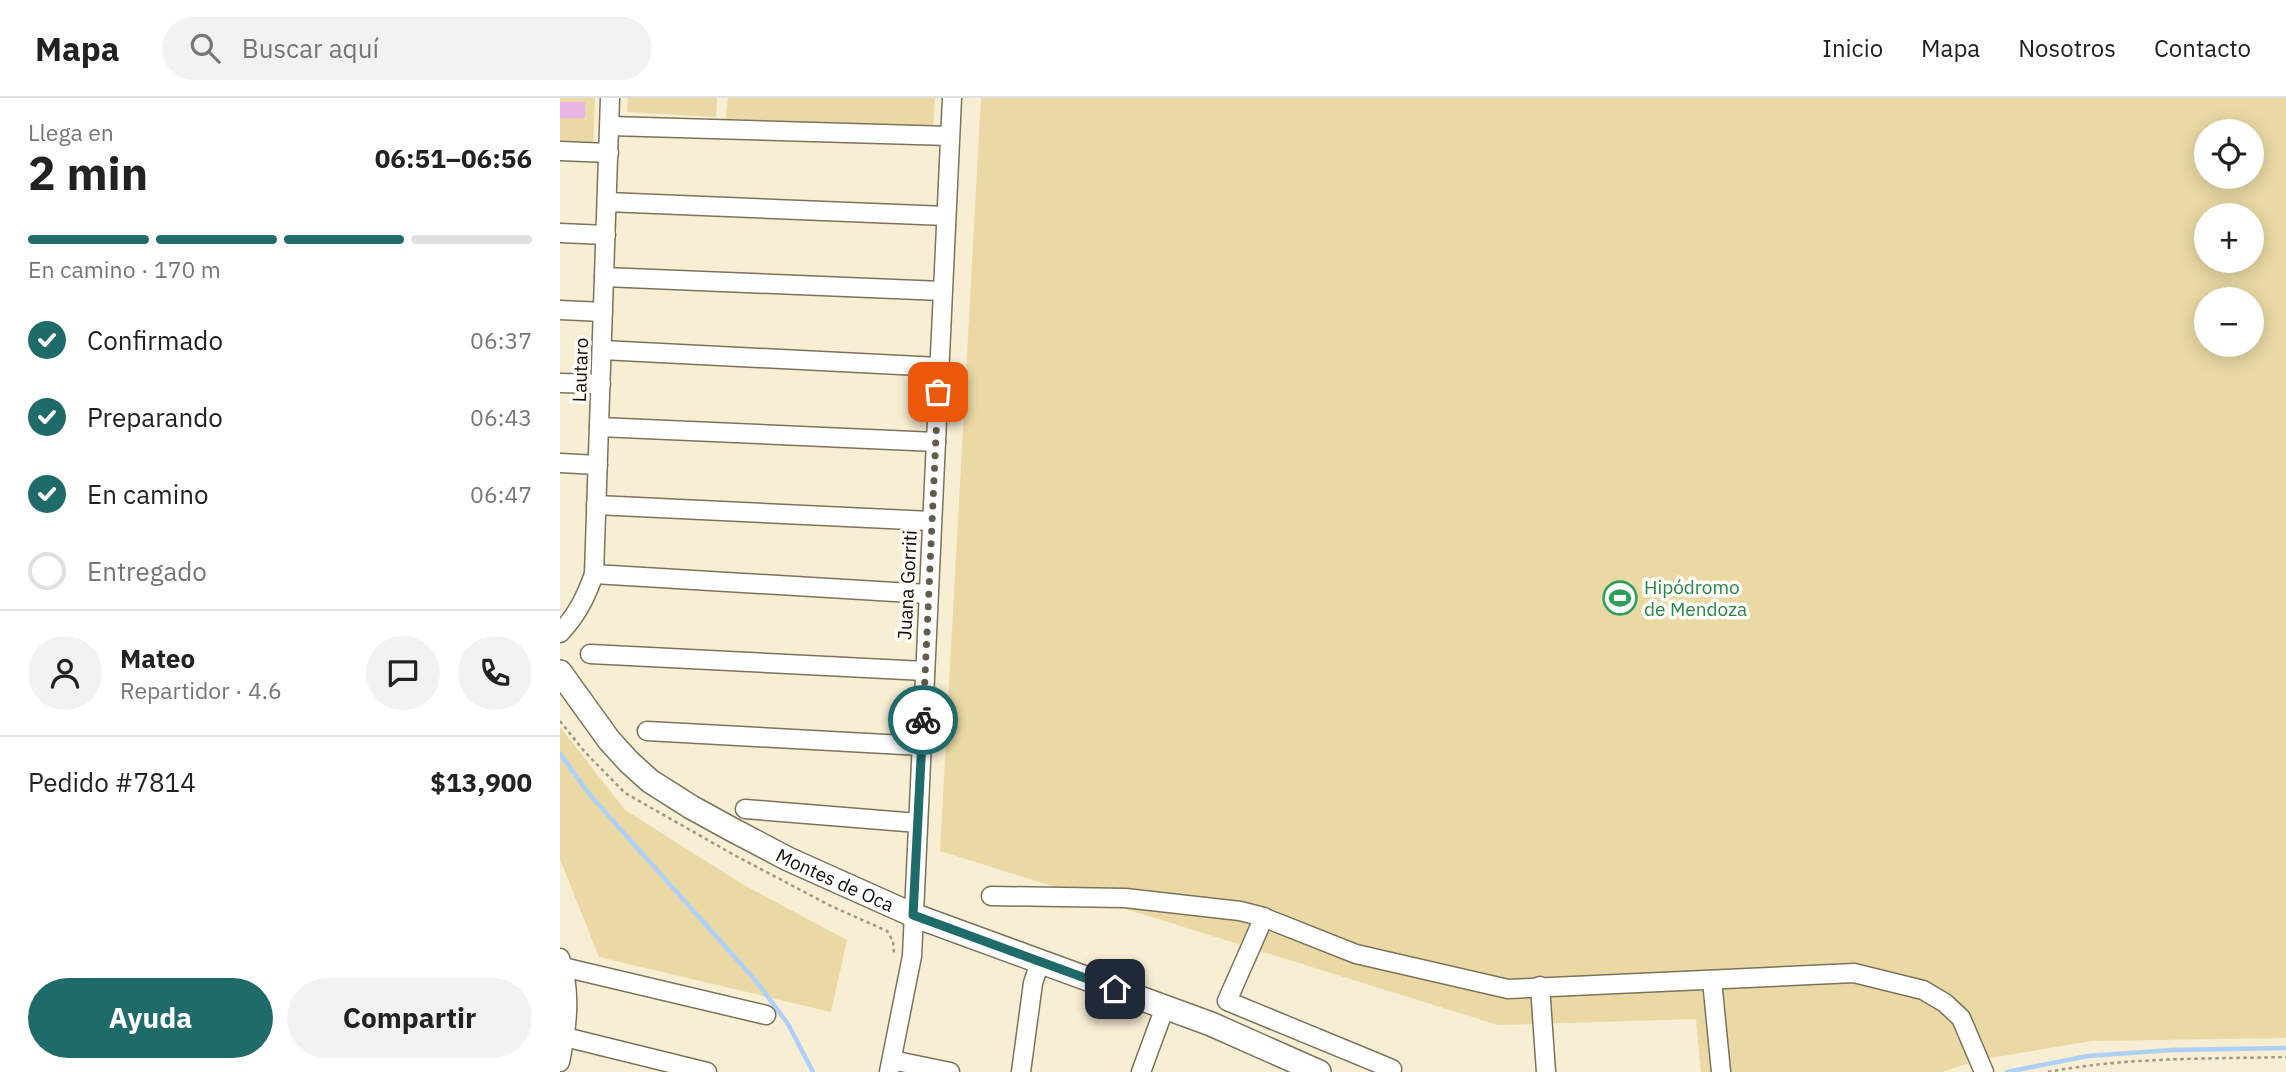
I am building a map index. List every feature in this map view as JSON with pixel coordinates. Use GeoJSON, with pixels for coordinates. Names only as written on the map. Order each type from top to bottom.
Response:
{"type":"FeatureCollection","features":[{"type":"Feature","properties":{"kind":"main road","name":"Montes de Oca"},"geometry":{"type":"LineString","coordinates":[[562,680],[609,740],[650,781],[691,807],[788,859],[913,915],[1211,1024],[1319,1072]]}},
{"type":"Feature","properties":{"kind":"street","name":"Lautaro"},"geometry":{"type":"LineString","coordinates":[[560,633],[575,617],[594,574],[610,98]]}},
{"type":"Feature","properties":{"kind":"street","name":"Juana Gorriti"},"geometry":{"type":"LineString","coordinates":[[890,1066],[912,956],[951,98]]}},
{"type":"Feature","properties":{"kind":"street"},"geometry":{"type":"LineString","coordinates":[[610,125],[950,136]]}},
{"type":"Feature","properties":{"kind":"street"},"geometry":{"type":"LineString","coordinates":[[560,151],[608,153]]}},
{"type":"Feature","properties":{"kind":"street"},"geometry":{"type":"LineString","coordinates":[[607,202],[946,216]]}},
{"type":"Feature","properties":{"kind":"street"},"geometry":{"type":"LineString","coordinates":[[560,233],[606,235]]}},
{"type":"Feature","properties":{"kind":"street"},"geometry":{"type":"LineString","coordinates":[[604,277],[942,290]]}},
{"type":"Feature","properties":{"kind":"street"},"geometry":{"type":"LineString","coordinates":[[560,310],[603,312]]}},
{"type":"Feature","properties":{"kind":"street"},"geometry":{"type":"LineString","coordinates":[[602,350],[939,367]]}},
{"type":"Feature","properties":{"kind":"street"},"geometry":{"type":"LineString","coordinates":[[560,383],[601,384]]}},
{"type":"Feature","properties":{"kind":"street"},"geometry":{"type":"LineString","coordinates":[[599,427],[936,442]]}},
{"type":"Feature","properties":{"kind":"street"},"geometry":{"type":"LineString","coordinates":[[560,463],[598,465]]}},
{"type":"Feature","properties":{"kind":"street"},"geometry":{"type":"LineString","coordinates":[[596,505],[931,521]]}},
{"type":"Feature","properties":{"kind":"street"},"geometry":{"type":"LineString","coordinates":[[594,574],[928,594]]}},
{"type":"Feature","properties":{"kind":"street"},"geometry":{"type":"LineString","coordinates":[[590,654],[925,671]]}},
{"type":"Feature","properties":{"kind":"street"},"geometry":{"type":"LineString","coordinates":[[647,731],[922,746]]}},
{"type":"Feature","properties":{"kind":"street"},"geometry":{"type":"LineString","coordinates":[[745,809],[918,822]]}},
{"type":"Feature","properties":{"kind":"street"},"geometry":{"type":"LineString","coordinates":[[991,896],[1125,898],[1240,911],[1264,917],[1356,954],[1508,989],[1854,973],[1923,990],[1945,1003],[1961,1018],[1984,1072]]}},
{"type":"Feature","properties":{"kind":"street"},"geometry":{"type":"LineString","coordinates":[[1264,917],[1227,1001],[1392,1069]]}},
{"type":"Feature","properties":{"kind":"street"},"geometry":{"type":"LineString","coordinates":[[1021,1072],[1033,983],[1040,961]]}},
{"type":"Feature","properties":{"kind":"street"},"geometry":{"type":"LineString","coordinates":[[560,1062],[565,1037],[562,963],[766,1015]]}},
{"type":"Feature","properties":{"kind":"street"},"geometry":{"type":"LineString","coordinates":[[1712,980],[1721,1072]]}},
{"type":"Feature","properties":{"kind":"street"},"geometry":{"type":"LineString","coordinates":[[1540,986],[1546,1072]]}},
{"type":"Feature","properties":{"kind":"street"},"geometry":{"type":"LineString","coordinates":[[1141,1072],[1165,1007]]}},
{"type":"Feature","properties":{"kind":"street"},"geometry":{"type":"LineString","coordinates":[[565,1037],[707,1072]]}},
{"type":"Feature","properties":{"kind":"street"},"geometry":{"type":"LineString","coordinates":[[1152,1041],[1155,1072]]}},
{"type":"Feature","properties":{"kind":"street"},"geometry":{"type":"LineString","coordinates":[[890,1066],[950,1072]]}},
{"type":"Feature","properties":{"kind":"path"},"geometry":{"type":"LineString","coordinates":[[560,721],[584,751],[625,793],[783,881],[887,931],[893,941],[895,963]]}},
{"type":"Feature","properties":{"kind":"path"},"geometry":{"type":"LineString","coordinates":[[2048,1072],[2081,1066],[2151,1060],[2286,1056]]}},
{"type":"Feature","properties":{"kind":"shaded area"},"geometry":{"type":"Polygon","coordinates":[[[560,98],[595,98],[593,153],[560,152],[560,98]]]}},
{"type":"Feature","properties":{"kind":"shaded area"},"geometry":{"type":"Polygon","coordinates":[[[628,98],[717,98],[716,117],[627,112],[628,98]]]}},
{"type":"Feature","properties":{"kind":"shaded area"},"geometry":{"type":"Polygon","coordinates":[[[728,98],[935,98],[933,127],[726,119],[728,98]]]}},
{"type":"Feature","properties":{"kind":"shaded area","name":"Hipódromo de Mendoza"},"geometry":{"type":"Polygon","coordinates":[[[981,98],[2286,98],[2286,1038],[2092,1041],[1979,1060],[1942,1072],[1701,1072],[1696,1019],[1498,1025],[940,851],[981,98]]]}},
{"type":"Feature","properties":{"kind":"shaded area"},"geometry":{"type":"Polygon","coordinates":[[[560,727],[625,810],[742,884],[847,940],[831,1012],[599,957],[560,859],[560,727]]]}},
{"type":"Feature","properties":{"kind":"building"},"geometry":{"type":"Polygon","coordinates":[[[560,102],[585,102],[585,118],[560,118],[560,102]]]}},
{"type":"Feature","properties":{"kind":"waterway"},"geometry":{"type":"LineString","coordinates":[[560,754],[590,795],[756,981],[788,1024],[813,1072]]}},
{"type":"Feature","properties":{"kind":"waterway"},"geometry":{"type":"LineString","coordinates":[[2007,1072],[2088,1056],[2172,1050],[2286,1048]]}},
{"type":"Feature","properties":{"kind":"way so far"},"geometry":{"type":"LineString","coordinates":[[923,720],[938,392]]}},
{"type":"Feature","properties":{"kind":"place","name":"Hipódromo de Mendoza"},"geometry":{"type":"Point","coordinates":[1620,598]}},
{"type":"Feature","properties":{"kind":"route"},"geometry":{"type":"LineString","coordinates":[[923,720],[913,915],[1115,989]]}}]}
